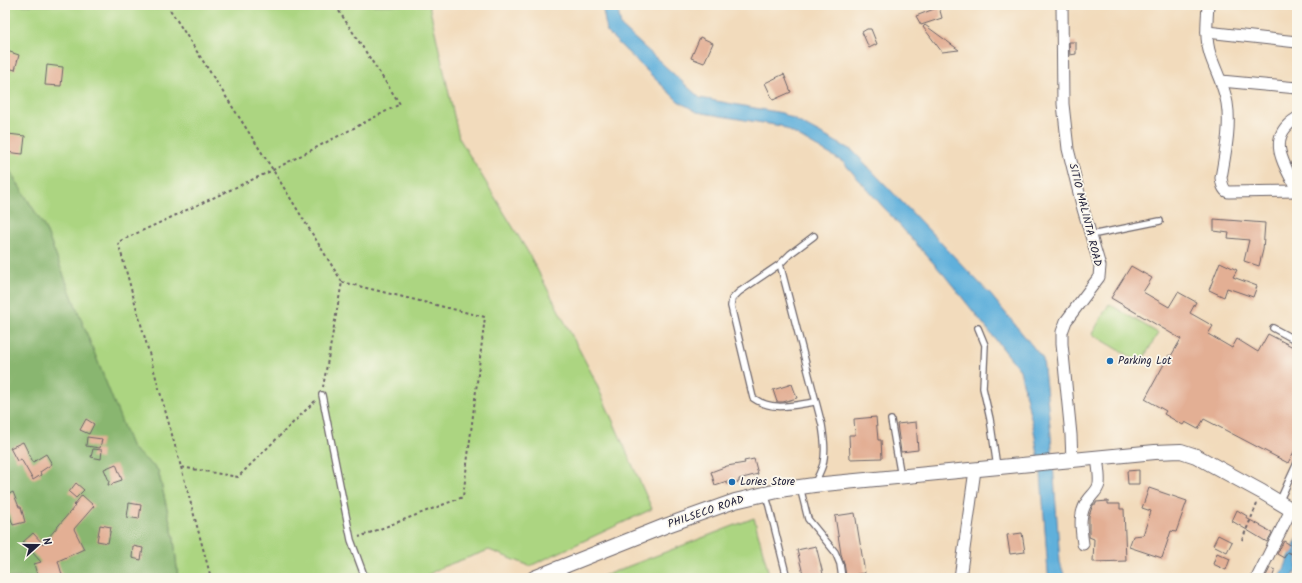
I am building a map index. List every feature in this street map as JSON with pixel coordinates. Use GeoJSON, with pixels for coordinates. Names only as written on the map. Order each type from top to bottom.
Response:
{"type":"FeatureCollection","features":[{"type":"Feature","properties":{"kind":"street","name":"SITIO MALINTA ROAD"},"geometry":{"type":"LineString","coordinates":[[1062,5],[1063,104],[1068,149],[1100,266],[1099,277],[1066,321],[1062,332],[1071,435],[1068,461]]}},
{"type":"Feature","properties":{"kind":"street"},"geometry":{"type":"LineString","coordinates":[[1208,5],[1207,32],[1210,53],[1221,81],[1227,102],[1228,112],[1222,178],[1222,185],[1225,191],[1297,190],[1281,158],[1278,144],[1282,132],[1297,118]]}},
{"type":"Feature","properties":{"kind":"street"},"geometry":{"type":"LineString","coordinates":[[1207,32],[1297,42]]}},
{"type":"Feature","properties":{"kind":"street"},"geometry":{"type":"LineString","coordinates":[[1221,81],[1297,88]]}},
{"type":"Feature","properties":{"kind":"street","name":"PHILSECO ROAD"},"geometry":{"type":"LineString","coordinates":[[534,578],[699,513],[734,501],[765,493],[807,486],[1155,452],[1181,451],[1196,456],[1294,511]]}},
{"type":"Feature","properties":{"kind":"street"},"geometry":{"type":"LineString","coordinates":[[1083,544],[1081,529],[1082,515],[1088,500],[1096,491],[1099,484],[1098,458]]}},
{"type":"Feature","properties":{"kind":"street"},"geometry":{"type":"LineString","coordinates":[[960,578],[975,470]]}},
{"type":"Feature","properties":{"kind":"street"},"geometry":{"type":"LineString","coordinates":[[1257,578],[1294,511]]}},
{"type":"Feature","properties":{"kind":"lane"},"geometry":{"type":"LineString","coordinates":[[1091,235],[1160,221]]}},
{"type":"Feature","properties":{"kind":"lane"},"geometry":{"type":"LineString","coordinates":[[814,236],[790,254],[780,264],[739,292],[732,299],[731,306],[753,398],[763,405],[774,406],[815,402]]}},
{"type":"Feature","properties":{"kind":"lane"},"geometry":{"type":"LineString","coordinates":[[780,264],[822,425],[824,441],[822,464],[807,486],[808,519],[835,552],[840,564],[842,578]]}},
{"type":"Feature","properties":{"kind":"lane"},"geometry":{"type":"LineString","coordinates":[[978,328],[985,345],[984,388],[997,467]]}},
{"type":"Feature","properties":{"kind":"lane"},"geometry":{"type":"LineString","coordinates":[[1273,328],[1297,342]]}},
{"type":"Feature","properties":{"kind":"lane"},"geometry":{"type":"LineString","coordinates":[[322,395],[351,540],[365,578]]}},
{"type":"Feature","properties":{"kind":"lane"},"geometry":{"type":"LineString","coordinates":[[891,420],[901,477]]}},
{"type":"Feature","properties":{"kind":"lane"},"geometry":{"type":"LineString","coordinates":[[1279,502],[1297,463]]}},
{"type":"Feature","properties":{"kind":"lane"},"geometry":{"type":"LineString","coordinates":[[765,493],[770,506],[787,578]]}},
{"type":"Feature","properties":{"kind":"path"},"geometry":{"type":"LineString","coordinates":[[167,5],[273,170],[342,282],[322,395],[238,477],[180,467]]}},
{"type":"Feature","properties":{"kind":"path"},"geometry":{"type":"LineString","coordinates":[[210,578],[118,242],[273,170],[400,104],[334,5]]}},
{"type":"Feature","properties":{"kind":"path"},"geometry":{"type":"LineString","coordinates":[[342,282],[485,317],[463,497],[351,540]]}},
{"type":"Feature","properties":{"kind":"path"},"geometry":{"type":"LineString","coordinates":[[1242,540],[1262,492]]}},
{"type":"Feature","properties":{"kind":"green space"},"geometry":{"type":"Polygon","coordinates":[[[5,5],[429,5],[459,138],[528,252],[592,374],[652,509],[530,566],[489,550],[442,567],[422,578],[178,578],[174,539],[158,470],[132,449],[45,228],[5,163],[5,5]]]}},
{"type":"Feature","properties":{"kind":"green space"},"geometry":{"type":"Polygon","coordinates":[[[5,163],[45,228],[132,448],[158,470],[174,539],[178,578],[5,578],[5,163]]]}},
{"type":"Feature","properties":{"kind":"green space"},"geometry":{"type":"Polygon","coordinates":[[[1109,304],[1158,333],[1141,363],[1092,334],[1109,304]]]}},
{"type":"Feature","properties":{"kind":"green space"},"geometry":{"type":"Polygon","coordinates":[[[754,518],[770,578],[598,578],[754,518]]]}},
{"type":"Feature","properties":{"kind":"water"},"geometry":{"type":"Polygon","coordinates":[[[602,5],[617,5],[621,26],[700,98],[782,113],[853,151],[990,294],[1043,359],[1051,435],[1060,562],[1065,578],[1050,578],[1048,573],[1041,473],[1034,431],[1020,370],[945,276],[843,162],[781,126],[697,112],[678,101],[607,32],[602,5]]]}},
{"type":"Feature","properties":{"kind":"water"},"geometry":{"type":"Polygon","coordinates":[[[1297,539],[1297,569],[1292,578],[1280,578],[1297,539]]]}},
{"type":"Feature","properties":{"kind":"building"},"geometry":{"type":"Polygon","coordinates":[[[939,7],[942,18],[921,25],[916,16],[939,7]]]}},
{"type":"Feature","properties":{"kind":"building"},"geometry":{"type":"Polygon","coordinates":[[[925,25],[959,50],[942,52],[923,27],[925,25]]]}},
{"type":"Feature","properties":{"kind":"building"},"geometry":{"type":"Polygon","coordinates":[[[867,29],[871,29],[877,44],[869,48],[862,32],[867,29]]]}},
{"type":"Feature","properties":{"kind":"building"},"geometry":{"type":"Polygon","coordinates":[[[700,37],[713,43],[704,63],[691,58],[700,37]]]}},
{"type":"Feature","properties":{"kind":"building"},"geometry":{"type":"Polygon","coordinates":[[[1069,42],[1076,42],[1076,54],[1070,55],[1069,42]]]}},
{"type":"Feature","properties":{"kind":"building"},"geometry":{"type":"Polygon","coordinates":[[[7,51],[19,55],[15,70],[5,67],[7,51]]]}},
{"type":"Feature","properties":{"kind":"building"},"geometry":{"type":"Polygon","coordinates":[[[47,65],[63,67],[61,86],[45,85],[47,65]]]}},
{"type":"Feature","properties":{"kind":"building"},"geometry":{"type":"Polygon","coordinates":[[[784,74],[791,92],[773,100],[765,83],[784,74]]]}},
{"type":"Feature","properties":{"kind":"building"},"geometry":{"type":"Polygon","coordinates":[[[8,134],[25,136],[23,154],[5,152],[8,134]]]}},
{"type":"Feature","properties":{"kind":"building"},"geometry":{"type":"Polygon","coordinates":[[[1214,219],[1265,223],[1263,250],[1259,266],[1244,261],[1249,240],[1228,238],[1229,233],[1214,231],[1214,219]]]}},
{"type":"Feature","properties":{"kind":"building"},"geometry":{"type":"Polygon","coordinates":[[[1220,262],[1237,270],[1233,277],[1257,286],[1253,297],[1227,288],[1224,297],[1209,290],[1220,262]]]}},
{"type":"Feature","properties":{"kind":"building"},"geometry":{"type":"Polygon","coordinates":[[[1131,266],[1152,278],[1143,292],[1169,307],[1178,292],[1196,302],[1190,313],[1213,326],[1208,334],[1232,348],[1237,339],[1258,352],[1268,334],[1297,349],[1297,446],[1288,463],[1204,419],[1198,429],[1185,422],[1183,425],[1164,414],[1166,411],[1145,399],[1169,355],[1171,356],[1181,339],[1111,298],[1131,266]]]}},
{"type":"Feature","properties":{"kind":"building"},"geometry":{"type":"Polygon","coordinates":[[[792,384],[797,398],[777,402],[773,390],[792,384]]]}},
{"type":"Feature","properties":{"kind":"building"},"geometry":{"type":"Polygon","coordinates":[[[876,417],[878,440],[881,440],[882,458],[850,459],[849,435],[855,435],[854,419],[876,417]]]}},
{"type":"Feature","properties":{"kind":"building"},"geometry":{"type":"Polygon","coordinates":[[[86,419],[94,424],[89,434],[80,430],[86,419]]]}},
{"type":"Feature","properties":{"kind":"building"},"geometry":{"type":"Polygon","coordinates":[[[916,422],[918,450],[901,452],[897,424],[916,422]]]}},
{"type":"Feature","properties":{"kind":"building"},"geometry":{"type":"Polygon","coordinates":[[[87,437],[102,439],[100,448],[86,446],[87,437]]]}},
{"type":"Feature","properties":{"kind":"building"},"geometry":{"type":"Polygon","coordinates":[[[23,442],[33,462],[46,454],[52,464],[40,472],[41,475],[33,480],[21,459],[17,461],[10,448],[23,442]]]}},
{"type":"Feature","properties":{"kind":"building"},"geometry":{"type":"Polygon","coordinates":[[[93,449],[102,450],[101,459],[91,457],[93,449]]]}},
{"type":"Feature","properties":{"kind":"building"},"geometry":{"type":"Polygon","coordinates":[[[754,459],[758,474],[739,479],[739,482],[727,484],[727,481],[715,485],[711,472],[727,466],[745,463],[744,461],[754,459]]]}},
{"type":"Feature","properties":{"kind":"building"},"geometry":{"type":"Polygon","coordinates":[[[116,464],[122,480],[113,483],[111,486],[108,485],[109,481],[104,469],[116,464]]]}},
{"type":"Feature","properties":{"kind":"building"},"geometry":{"type":"Polygon","coordinates":[[[1139,470],[1139,484],[1128,484],[1127,471],[1139,470]]]}},
{"type":"Feature","properties":{"kind":"building"},"geometry":{"type":"Polygon","coordinates":[[[76,483],[84,490],[76,498],[69,492],[76,483]]]}},
{"type":"Feature","properties":{"kind":"building"},"geometry":{"type":"Polygon","coordinates":[[[1149,488],[1187,501],[1176,532],[1171,531],[1162,558],[1129,547],[1133,536],[1143,535],[1151,511],[1142,508],[1149,488]]]}},
{"type":"Feature","properties":{"kind":"building"},"geometry":{"type":"Polygon","coordinates":[[[13,492],[19,507],[21,507],[25,522],[13,525],[7,507],[5,508],[5,496],[13,492]]]}},
{"type":"Feature","properties":{"kind":"building"},"geometry":{"type":"Polygon","coordinates":[[[82,495],[94,506],[74,529],[84,549],[58,561],[63,578],[38,578],[34,564],[41,562],[23,542],[33,533],[43,544],[75,506],[74,505],[82,495]]]}},
{"type":"Feature","properties":{"kind":"building"},"geometry":{"type":"Polygon","coordinates":[[[1108,501],[1108,504],[1120,504],[1120,509],[1124,509],[1126,561],[1093,562],[1094,539],[1089,537],[1089,516],[1092,507],[1096,504],[1096,502],[1108,501]]]}},
{"type":"Feature","properties":{"kind":"building"},"geometry":{"type":"Polygon","coordinates":[[[129,503],[141,505],[139,519],[127,517],[129,503]]]}},
{"type":"Feature","properties":{"kind":"building"},"geometry":{"type":"Polygon","coordinates":[[[1237,510],[1247,516],[1246,518],[1272,533],[1267,542],[1232,521],[1237,510]]]}},
{"type":"Feature","properties":{"kind":"building"},"geometry":{"type":"Polygon","coordinates":[[[855,513],[865,573],[846,576],[835,516],[855,513]]]}},
{"type":"Feature","properties":{"kind":"building"},"geometry":{"type":"Polygon","coordinates":[[[100,525],[111,527],[108,543],[97,541],[100,525]]]}},
{"type":"Feature","properties":{"kind":"building"},"geometry":{"type":"Polygon","coordinates":[[[1022,533],[1025,552],[1010,554],[1007,535],[1022,533]]]}},
{"type":"Feature","properties":{"kind":"building"},"geometry":{"type":"Polygon","coordinates":[[[1218,535],[1232,542],[1227,552],[1213,545],[1218,535]]]}},
{"type":"Feature","properties":{"kind":"building"},"geometry":{"type":"Polygon","coordinates":[[[1284,541],[1295,548],[1292,554],[1287,552],[1284,558],[1277,554],[1284,541]]]}},
{"type":"Feature","properties":{"kind":"building"},"geometry":{"type":"Polygon","coordinates":[[[133,546],[143,548],[141,560],[132,558],[133,546]]]}},
{"type":"Feature","properties":{"kind":"building"},"geometry":{"type":"Polygon","coordinates":[[[816,546],[824,578],[804,578],[797,550],[816,546]]]}},
{"type":"Feature","properties":{"kind":"building"},"geometry":{"type":"Polygon","coordinates":[[[1217,553],[1230,559],[1226,570],[1213,564],[1217,553]]]}},
{"type":"Feature","properties":{"kind":"building"},"geometry":{"type":"Polygon","coordinates":[[[1270,568],[1275,570],[1272,578],[1265,578],[1270,568]]]}},
{"type":"Feature","properties":{"kind":"place","name":"Parking Lot"},"geometry":{"type":"Point","coordinates":[1110,361]}},
{"type":"Feature","properties":{"kind":"place","name":"Lories Store"},"geometry":{"type":"Point","coordinates":[732,482]}}]}
